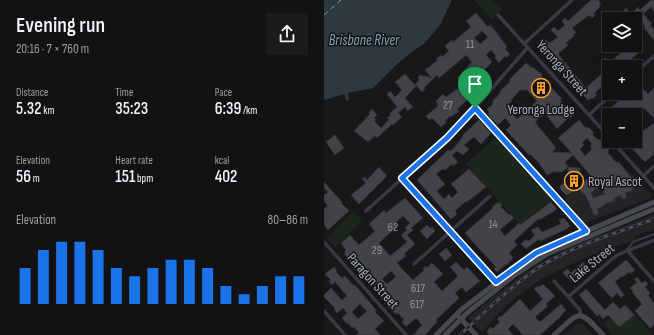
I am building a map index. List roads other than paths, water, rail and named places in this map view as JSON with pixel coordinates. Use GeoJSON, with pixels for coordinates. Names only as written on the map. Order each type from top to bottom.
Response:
{"type":"FeatureCollection","features":[{"type":"Feature","properties":{"kind":"main road"},"geometry":{"type":"LineString","coordinates":[[445,335],[496,282],[536,253],[654,202]]}},
{"type":"Feature","properties":{"kind":"main road"},"geometry":{"type":"LineString","coordinates":[[436,335],[512,277],[547,254],[654,209]]}},
{"type":"Feature","properties":{"kind":"main road"},"geometry":{"type":"LineString","coordinates":[[554,335],[573,318],[580,315],[589,319],[603,335]]}},
{"type":"Feature","properties":{"kind":"main road"},"geometry":{"type":"LineString","coordinates":[[460,318],[476,335]]}},
{"type":"Feature","properties":{"kind":"street"},"geometry":{"type":"LineString","coordinates":[[525,43],[572,0]]}},
{"type":"Feature","properties":{"kind":"street","name":"Yeronga Street"},"geometry":{"type":"LineString","coordinates":[[498,15],[602,129]]}},
{"type":"Feature","properties":{"kind":"street"},"geometry":{"type":"LineString","coordinates":[[366,211],[447,138],[528,47]]}},
{"type":"Feature","properties":{"kind":"street"},"geometry":{"type":"LineString","coordinates":[[642,67],[654,56]]}},
{"type":"Feature","properties":{"kind":"street"},"geometry":{"type":"LineString","coordinates":[[589,115],[605,100]]}},
{"type":"Feature","properties":{"kind":"street"},"geometry":{"type":"LineString","coordinates":[[475,108],[586,231]]}},
{"type":"Feature","properties":{"kind":"street"},"geometry":{"type":"LineString","coordinates":[[618,148],[654,188]]}},
{"type":"Feature","properties":{"kind":"street"},"geometry":{"type":"LineString","coordinates":[[643,176],[654,166]]}},
{"type":"Feature","properties":{"kind":"street"},"geometry":{"type":"LineString","coordinates":[[402,178],[496,282]]}},
{"type":"Feature","properties":{"kind":"street"},"geometry":{"type":"LineString","coordinates":[[414,264],[490,196]]}},
{"type":"Feature","properties":{"kind":"street","name":"Lake Street"},"geometry":{"type":"LineString","coordinates":[[568,297],[616,255],[654,240]]}},
{"type":"Feature","properties":{"kind":"street","name":"Paragon Street"},"geometry":{"type":"LineString","coordinates":[[325,245],[406,335]]}},
{"type":"Feature","properties":{"kind":"street"},"geometry":{"type":"LineString","coordinates":[[627,250],[654,281]]}},
{"type":"Feature","properties":{"kind":"street"},"geometry":{"type":"LineString","coordinates":[[554,281],[580,310],[580,315]]}},
{"type":"Feature","properties":{"kind":"street"},"geometry":{"type":"LineString","coordinates":[[324,311],[345,335]]}},
{"type":"Feature","properties":{"kind":"lane"},"geometry":{"type":"LineString","coordinates":[[627,250],[633,242],[654,234]]}},
{"type":"Feature","properties":{"kind":"water","name":"Brisbane River"},"geometry":{"type":"Polygon","coordinates":[[[324,0],[452,0],[440,25],[424,44],[396,65],[373,88],[348,93],[349,100],[346,101],[344,94],[324,100],[324,0]]]}},
{"type":"Feature","properties":{"kind":"railway"},"geometry":{"type":"LineString","coordinates":[[460,335],[511,289],[544,264],[570,250],[654,219]]}},
{"type":"Feature","properties":{"kind":"place","name":"Yeronga Lodge"},"geometry":{"type":"Point","coordinates":[541,88]}},
{"type":"Feature","properties":{"kind":"place","name":"Royal Ascot"},"geometry":{"type":"Point","coordinates":[574,181]}}]}
